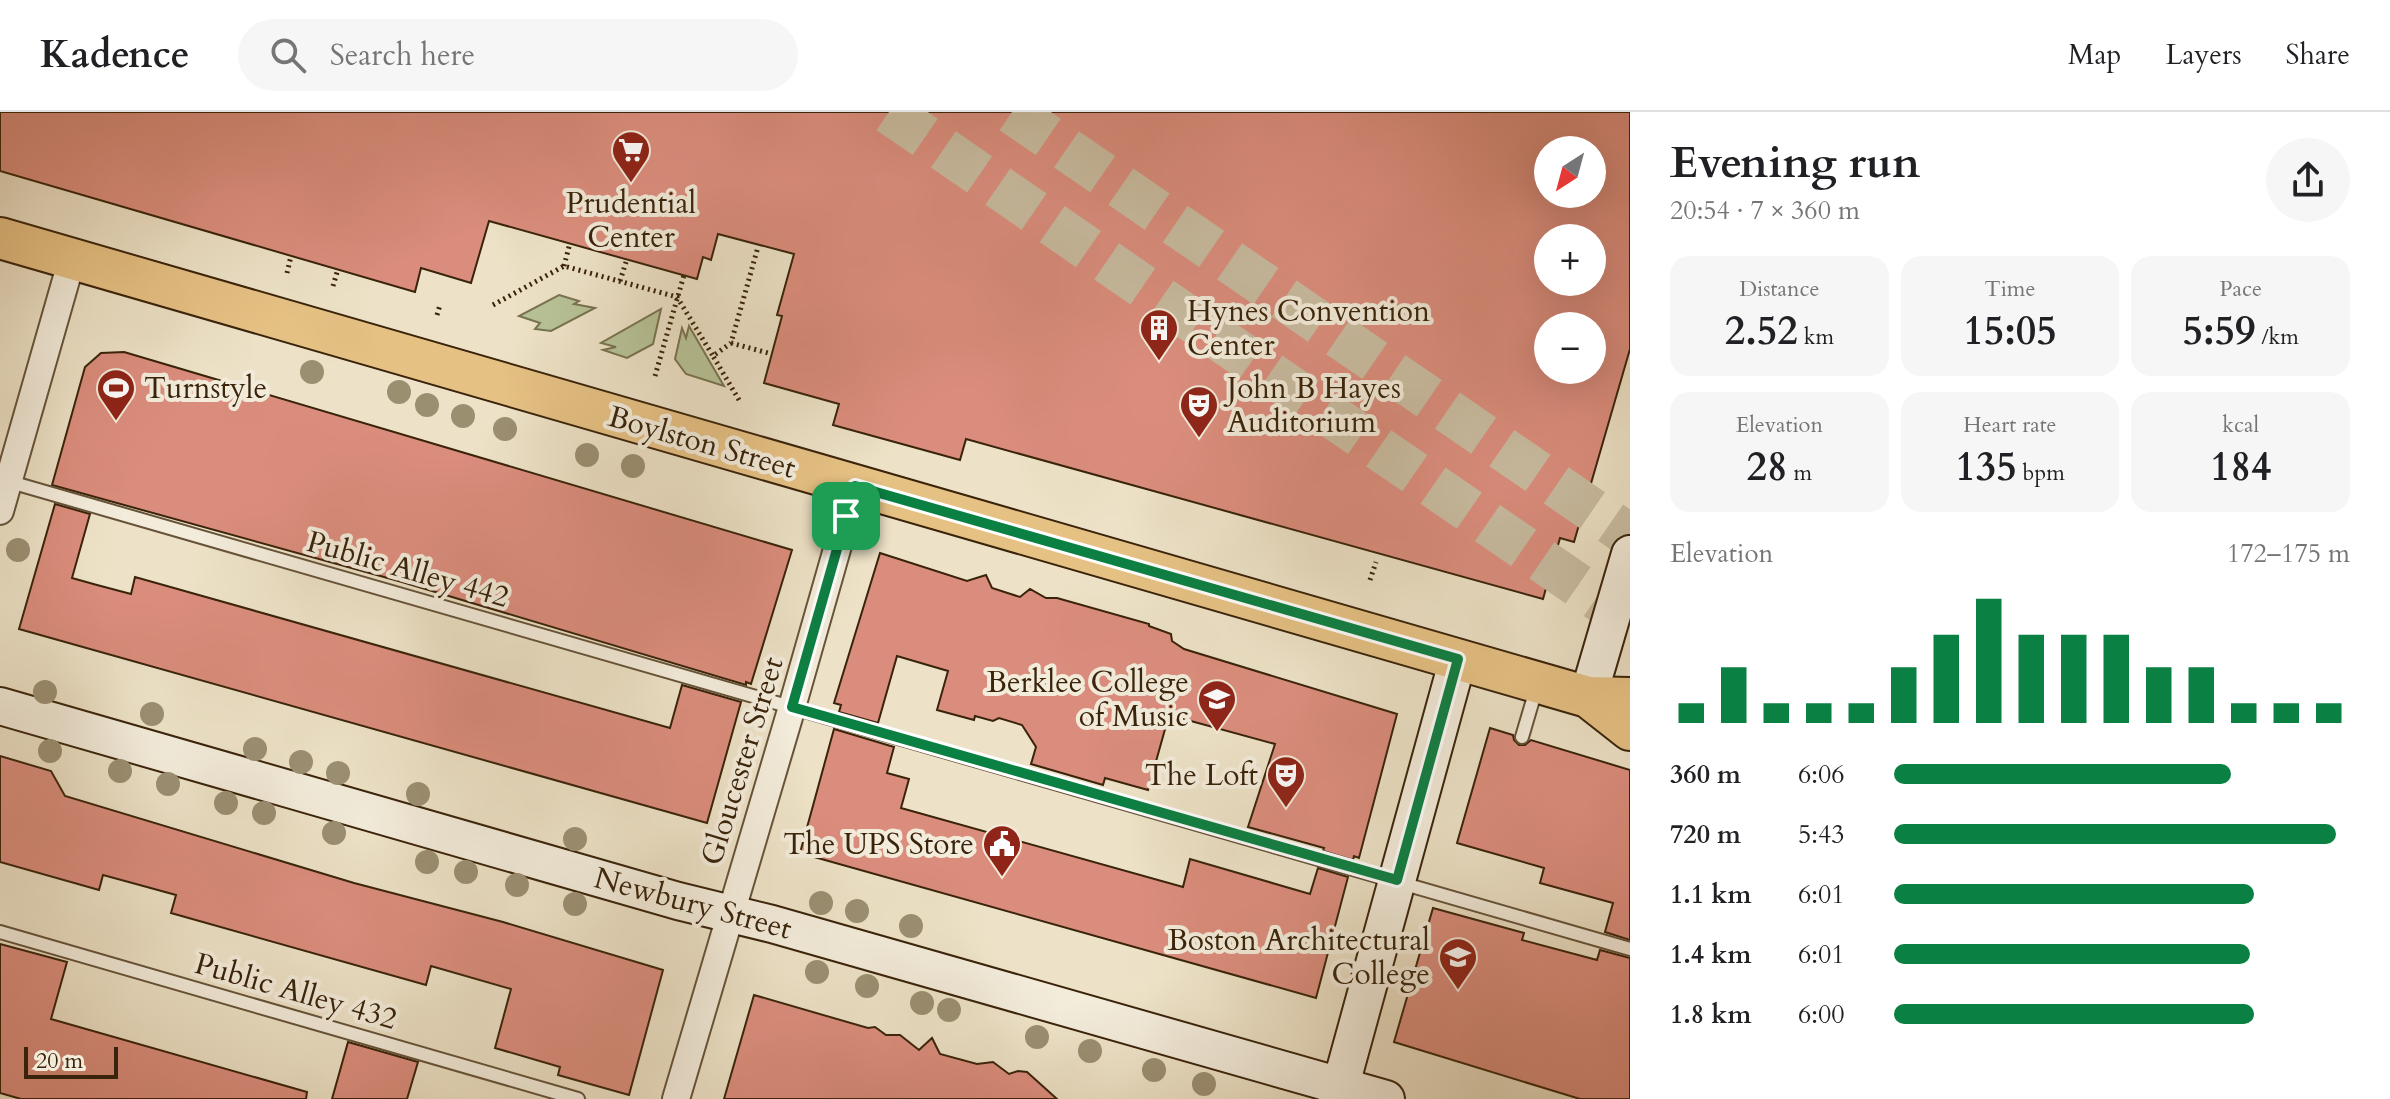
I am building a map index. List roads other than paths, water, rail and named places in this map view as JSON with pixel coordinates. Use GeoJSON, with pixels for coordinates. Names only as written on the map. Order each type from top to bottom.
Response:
{"type":"FeatureCollection","features":[{"type":"Feature","properties":{"kind":"main road","name":"Boylston Street"},"geometry":{"type":"LineString","coordinates":[[0,238],[1538,683],[1588,697],[1630,698]]}},
{"type":"Feature","properties":{"kind":"main road"},"geometry":{"type":"LineString","coordinates":[[1588,697],[1630,554]]}},
{"type":"Feature","properties":{"kind":"main road"},"geometry":{"type":"LineString","coordinates":[[1339,1092],[1458,659]]}},
{"type":"Feature","properties":{"kind":"main road","name":"Boylston Street"},"geometry":{"type":"LineString","coordinates":[[1588,697],[1630,730]]}},
{"type":"Feature","properties":{"kind":"main road","name":"Newbury Street"},"geometry":{"type":"LineString","coordinates":[[0,706],[678,901],[730,913],[1339,1092],[1386,1099]]}},
{"type":"Feature","properties":{"kind":"street"},"geometry":{"type":"LineString","coordinates":[[0,511],[4,480],[72,259]]}},
{"type":"Feature","properties":{"kind":"street","name":"Gloucester Street"},"geometry":{"type":"LineString","coordinates":[[676,1099],[855,486]]}},
{"type":"Feature","properties":{"kind":"lane","name":"Public Alley 442"},"geometry":{"type":"LineString","coordinates":[[4,480],[1630,949]]}},
{"type":"Feature","properties":{"kind":"lane"},"geometry":{"type":"LineString","coordinates":[[1522,737],[1538,683]]}},
{"type":"Feature","properties":{"kind":"lane","name":"Public Alley 432"},"geometry":{"type":"LineString","coordinates":[[0,932],[578,1099]]}},
{"type":"Feature","properties":{"kind":"tunnel"},"geometry":{"type":"LineString","coordinates":[[889,112],[1630,621]]}},
{"type":"Feature","properties":{"kind":"tunnel"},"geometry":{"type":"LineString","coordinates":[[1012,112],[1630,536]]}},
{"type":"Feature","properties":{"kind":"place","name":"Prudential Center"},"geometry":{"type":"Point","coordinates":[631,184]}},
{"type":"Feature","properties":{"kind":"place","name":"Hynes Convention Center"},"geometry":{"type":"Point","coordinates":[1159,362]}},
{"type":"Feature","properties":{"kind":"place","name":"Turnstyle"},"geometry":{"type":"Point","coordinates":[116,422]}},
{"type":"Feature","properties":{"kind":"place","name":"John B Hayes Auditorium"},"geometry":{"type":"Point","coordinates":[1199,439]}},
{"type":"Feature","properties":{"kind":"place","name":"Berklee College of Music"},"geometry":{"type":"Point","coordinates":[1217,733]}},
{"type":"Feature","properties":{"kind":"place","name":"The Loft"},"geometry":{"type":"Point","coordinates":[1286,809]}},
{"type":"Feature","properties":{"kind":"place","name":"The UPS Store"},"geometry":{"type":"Point","coordinates":[1002,878]}},
{"type":"Feature","properties":{"kind":"place","name":"Boston Architectural College"},"geometry":{"type":"Point","coordinates":[1458,991]}}]}
